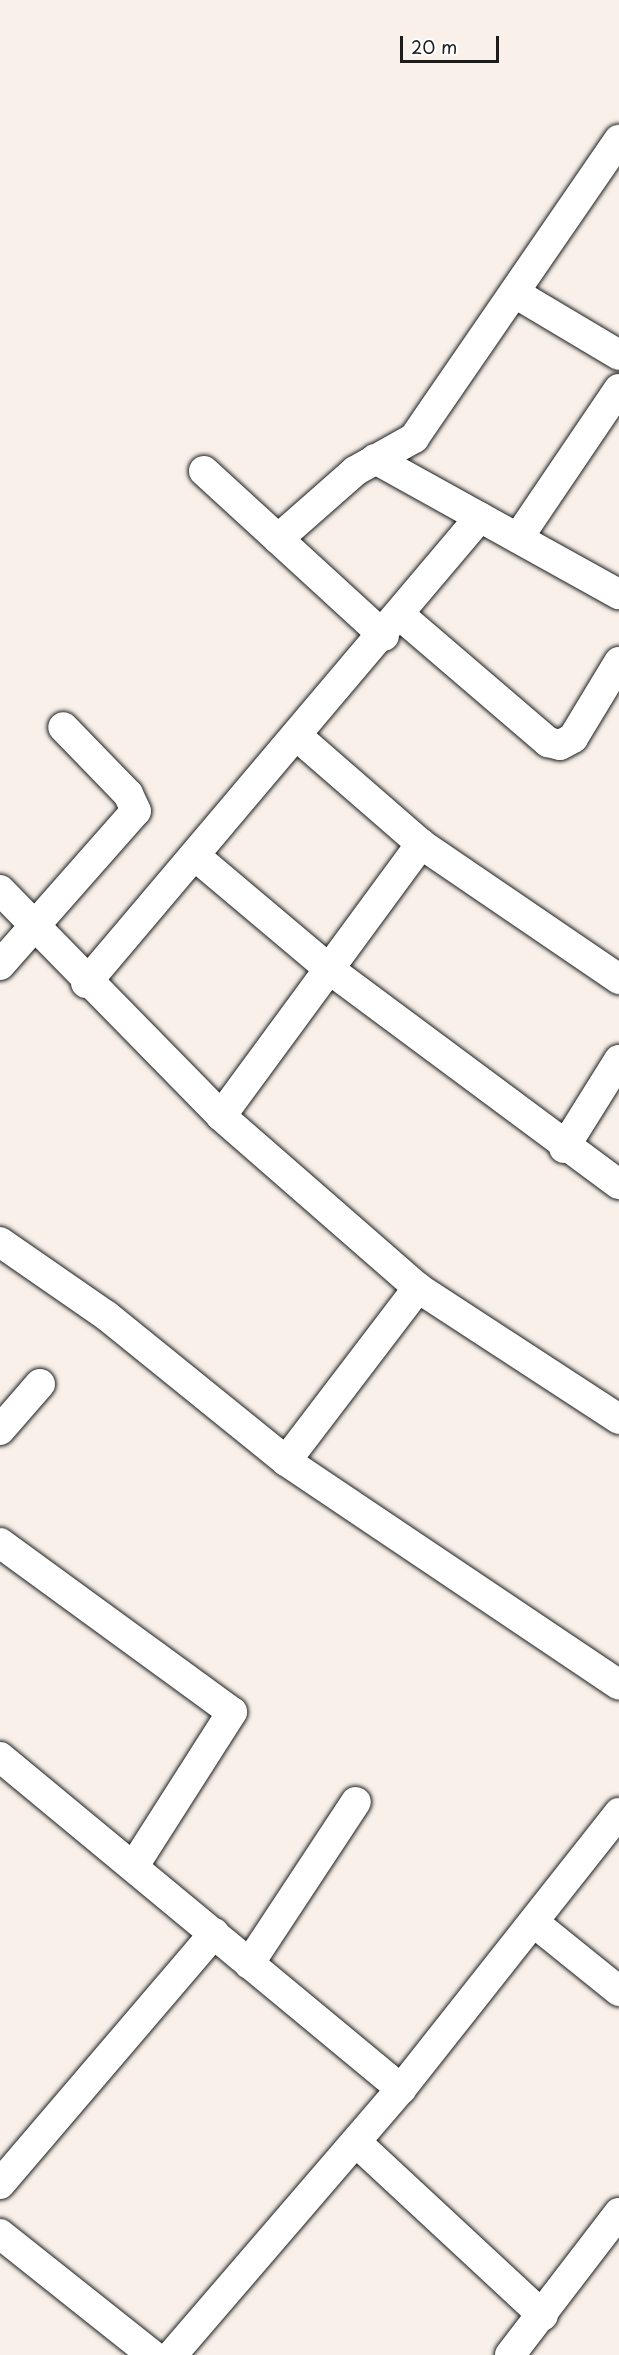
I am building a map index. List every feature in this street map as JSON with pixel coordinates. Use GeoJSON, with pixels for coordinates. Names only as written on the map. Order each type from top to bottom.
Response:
{"type":"FeatureCollection","features":[{"type":"Feature","properties":{"kind":"street"},"geometry":{"type":"LineString","coordinates":[[278,539],[375,459],[414,438],[619,140]]}},
{"type":"Feature","properties":{"kind":"street"},"geometry":{"type":"LineString","coordinates":[[515,293],[619,355]]}},
{"type":"Feature","properties":{"kind":"street"},"geometry":{"type":"LineString","coordinates":[[518,538],[619,389]]}},
{"type":"Feature","properties":{"kind":"street"},"geometry":{"type":"LineString","coordinates":[[375,459],[619,594]]}},
{"type":"Feature","properties":{"kind":"street"},"geometry":{"type":"LineString","coordinates":[[204,471],[278,539],[548,742],[560,746],[573,738],[619,662]]}},
{"type":"Feature","properties":{"kind":"street"},"geometry":{"type":"LineString","coordinates":[[86,983],[392,626],[480,517]]}},
{"type":"Feature","properties":{"kind":"street"},"geometry":{"type":"LineString","coordinates":[[0,965],[37,929],[136,811],[128,794],[63,727]]}},
{"type":"Feature","properties":{"kind":"street"},"geometry":{"type":"LineString","coordinates":[[298,737],[421,844],[619,979]]}},
{"type":"Feature","properties":{"kind":"street"},"geometry":{"type":"LineString","coordinates":[[221,1116],[421,844]]}},
{"type":"Feature","properties":{"kind":"street"},"geometry":{"type":"LineString","coordinates":[[195,856],[329,969],[564,1148],[619,1184]]}},
{"type":"Feature","properties":{"kind":"street"},"geometry":{"type":"LineString","coordinates":[[0,890],[86,983],[221,1116],[418,1288],[619,1419]]}},
{"type":"Feature","properties":{"kind":"street"},"geometry":{"type":"LineString","coordinates":[[564,1148],[619,1060]]}},
{"type":"Feature","properties":{"kind":"street"},"geometry":{"type":"LineString","coordinates":[[0,1242],[107,1316],[286,1461],[619,1685]]}},
{"type":"Feature","properties":{"kind":"street"},"geometry":{"type":"LineString","coordinates":[[286,1461],[418,1288]]}},
{"type":"Feature","properties":{"kind":"street"},"geometry":{"type":"LineString","coordinates":[[0,1430],[40,1384]]}},
{"type":"Feature","properties":{"kind":"street"},"geometry":{"type":"LineString","coordinates":[[0,1543],[232,1712],[135,1864]]}},
{"type":"Feature","properties":{"kind":"street"},"geometry":{"type":"LineString","coordinates":[[0,1757],[135,1864],[249,1964],[401,2089]]}},
{"type":"Feature","properties":{"kind":"street"},"geometry":{"type":"LineString","coordinates":[[249,1964],[356,1802]]}},
{"type":"Feature","properties":{"kind":"street"},"geometry":{"type":"LineString","coordinates":[[172,2355],[401,2089],[536,1924],[619,1813]]}},
{"type":"Feature","properties":{"kind":"street"},"geometry":{"type":"LineString","coordinates":[[536,1924],[619,1991]]}},
{"type":"Feature","properties":{"kind":"street"},"geometry":{"type":"LineString","coordinates":[[0,2184],[214,1933]]}},
{"type":"Feature","properties":{"kind":"street"},"geometry":{"type":"LineString","coordinates":[[356,2142],[543,2316]]}},
{"type":"Feature","properties":{"kind":"street"},"geometry":{"type":"LineString","coordinates":[[510,2355],[543,2316],[619,2213]]}},
{"type":"Feature","properties":{"kind":"street"},"geometry":{"type":"LineString","coordinates":[[0,2235],[152,2355]]}}]}
